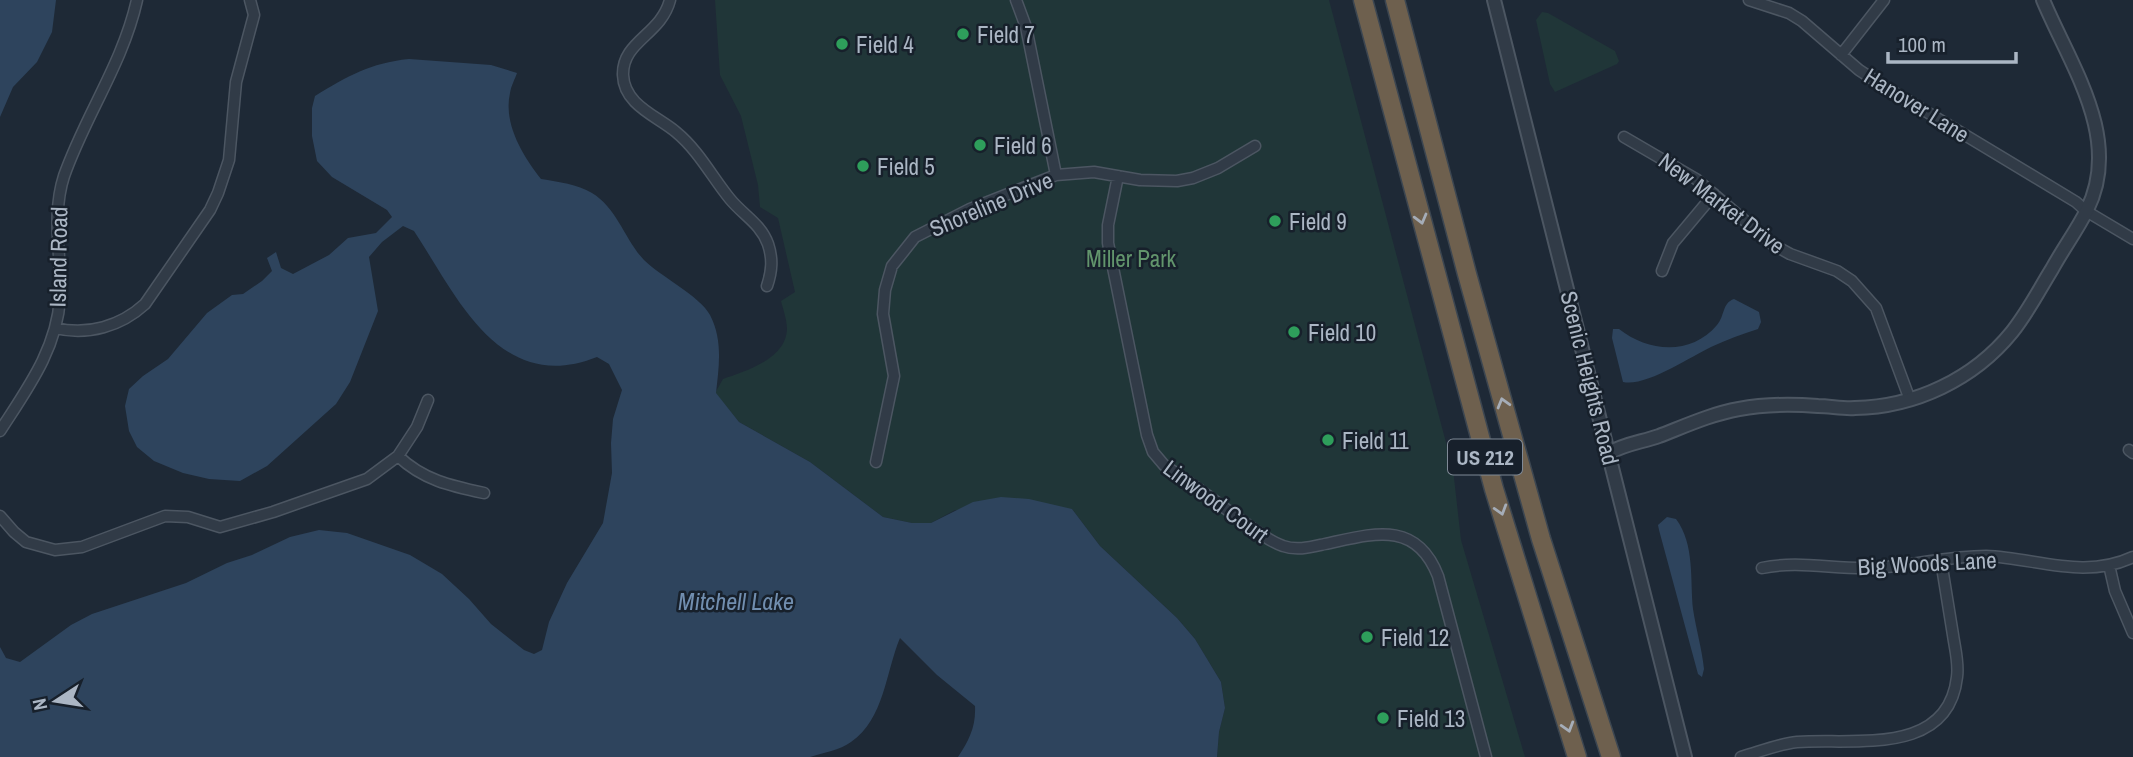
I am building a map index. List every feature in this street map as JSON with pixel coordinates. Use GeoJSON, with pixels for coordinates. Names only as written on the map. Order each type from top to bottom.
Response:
{"type":"FeatureCollection","features":[{"type":"Feature","properties":{"kind":"highway"},"geometry":{"type":"LineString","coordinates":[[1354,0],[1382,99],[1404,153]]}},
{"type":"Feature","properties":{"kind":"highway","name":"US 212"},"geometry":{"type":"LineString","coordinates":[[1363,0],[1494,489],[1577,757]]}},
{"type":"Feature","properties":{"kind":"highway","name":"US 212"},"geometry":{"type":"LineString","coordinates":[[1395,0],[1467,274],[1541,539],[1611,757]]}},
{"type":"Feature","properties":{"kind":"highway"},"geometry":{"type":"LineString","coordinates":[[1404,0],[1433,142]]}},
{"type":"Feature","properties":{"kind":"highway"},"geometry":{"type":"LineString","coordinates":[[1541,539],[1622,757]]}},
{"type":"Feature","properties":{"kind":"street","name":"Island Road"},"geometry":{"type":"LineString","coordinates":[[0,431],[35,377],[55,328],[60,297],[57,211],[59,195],[71,159],[127,39],[137,0]]}},
{"type":"Feature","properties":{"kind":"street"},"geometry":{"type":"LineString","coordinates":[[55,328],[66,331],[104,327],[134,314],[145,304],[210,210],[229,160],[236,82],[254,15],[250,0]]}},
{"type":"Feature","properties":{"kind":"street"},"geometry":{"type":"LineString","coordinates":[[670,0],[658,25],[630,51],[623,75],[625,87],[640,107],[688,143],[729,197],[760,228],[772,257],[772,272],[767,286]]}},
{"type":"Feature","properties":{"kind":"street"},"geometry":{"type":"LineString","coordinates":[[1016,0],[1028,40],[1056,175]]}},
{"type":"Feature","properties":{"kind":"street","name":"Scenic Heights Road"},"geometry":{"type":"LineString","coordinates":[[1494,0],[1685,757]]}},
{"type":"Feature","properties":{"kind":"street","name":"Hanover Lane"},"geometry":{"type":"LineString","coordinates":[[1749,0],[1789,13],[1882,85],[2133,239]]}},
{"type":"Feature","properties":{"kind":"street"},"geometry":{"type":"LineString","coordinates":[[1841,55],[1884,0]]}},
{"type":"Feature","properties":{"kind":"street"},"geometry":{"type":"LineString","coordinates":[[1609,453],[1619,447],[1738,409],[1792,404],[1854,409],[1910,400],[1956,380],[1996,350],[2027,310],[2086,211],[2099,160],[2096,122],[2043,0]]}},
{"type":"Feature","properties":{"kind":"street","name":"New Market Drive"},"geometry":{"type":"LineString","coordinates":[[1624,137],[1676,166],[1714,194],[1772,244],[1790,254],[1836,271],[1866,293],[1877,308],[1910,400]]}},
{"type":"Feature","properties":{"kind":"street","name":"Shoreline Drive"},"geometry":{"type":"LineString","coordinates":[[876,462],[894,376],[883,302],[888,278],[899,255],[915,237],[928,228],[970,209],[1056,175],[1094,172],[1160,181],[1193,178],[1230,163],[1255,146]]}},
{"type":"Feature","properties":{"kind":"street","name":"Linwood Court"},"geometry":{"type":"LineString","coordinates":[[1118,176],[1108,225],[1108,243],[1153,452],[1164,465],[1277,544],[1300,549],[1382,533],[1401,536],[1417,545],[1431,559],[1438,576],[1486,757]]}},
{"type":"Feature","properties":{"kind":"street"},"geometry":{"type":"LineString","coordinates":[[1662,271],[1673,243],[1714,194]]}},
{"type":"Feature","properties":{"kind":"street"},"geometry":{"type":"LineString","coordinates":[[0,516],[26,542],[55,550],[82,547],[166,516],[188,517],[220,527],[273,512],[367,479],[398,456],[417,428],[428,400]]}},
{"type":"Feature","properties":{"kind":"street"},"geometry":{"type":"LineString","coordinates":[[398,456],[425,477],[484,493]]}},
{"type":"Feature","properties":{"kind":"street","name":"Big Woods Lane"},"geometry":{"type":"LineString","coordinates":[[1762,568],[1788,564],[1870,568],[1988,556],[2081,568],[2109,565],[2133,557]]}},
{"type":"Feature","properties":{"kind":"street"},"geometry":{"type":"LineString","coordinates":[[1741,757],[1785,744],[1906,737],[1919,732],[1942,713],[1950,702],[1958,675],[1941,561]]}},
{"type":"Feature","properties":{"kind":"street"},"geometry":{"type":"LineString","coordinates":[[2109,565],[2115,591],[2133,633]]}},
{"type":"Feature","properties":{"kind":"green space","name":"Miller Park"},"geometry":{"type":"Polygon","coordinates":[[[715,0],[1329,0],[1453,469],[1461,540],[1525,757],[1217,757],[1225,708],[1221,682],[1195,639],[1177,618],[1100,546],[1072,509],[955,510],[931,523],[912,523],[883,517],[810,462],[739,422],[715,393],[723,379],[763,362],[780,348],[787,329],[781,301],[795,292],[778,218],[760,207],[758,185],[741,116],[720,75],[715,0]]]}},
{"type":"Feature","properties":{"kind":"green space"},"geometry":{"type":"Polygon","coordinates":[[[1542,12],[1615,51],[1619,61],[1555,92],[1550,84],[1536,20],[1542,12]]]}},
{"type":"Feature","properties":{"kind":"water"},"geometry":{"type":"Polygon","coordinates":[[[0,0],[56,0],[52,32],[37,62],[13,87],[0,117],[0,0]]]}},
{"type":"Feature","properties":{"kind":"water","name":"Mitchell Lake"},"geometry":{"type":"Polygon","coordinates":[[[409,59],[491,65],[517,73],[510,93],[509,116],[516,139],[528,160],[541,179],[580,187],[601,199],[644,260],[705,308],[717,334],[719,363],[716,393],[739,422],[810,462],[883,517],[912,523],[931,523],[973,502],[1001,497],[1029,499],[1072,509],[1100,546],[1177,618],[1195,639],[1221,682],[1225,708],[1217,757],[958,757],[971,733],[975,706],[937,675],[900,638],[883,694],[871,721],[862,733],[842,747],[810,757],[0,757],[0,647],[6,658],[20,662],[71,625],[92,614],[186,583],[290,537],[319,530],[347,533],[410,555],[442,574],[491,624],[524,650],[534,654],[542,650],[549,622],[567,583],[603,523],[612,473],[613,419],[622,390],[609,364],[597,357],[563,365],[533,363],[507,351],[485,333],[465,310],[414,231],[403,226],[382,242],[369,257],[378,311],[350,382],[336,404],[267,466],[240,481],[209,479],[183,473],[154,461],[137,447],[129,431],[125,406],[129,389],[168,359],[207,313],[232,295],[243,294],[262,281],[272,271],[267,258],[276,252],[281,268],[293,274],[329,255],[348,238],[376,233],[392,217],[387,210],[332,177],[317,161],[312,136],[312,108],[315,96],[349,77],[371,67],[409,59]]]}},
{"type":"Feature","properties":{"kind":"water"},"geometry":{"type":"Polygon","coordinates":[[[1734,299],[1759,312],[1761,322],[1758,329],[1711,347],[1655,376],[1623,382],[1612,338],[1613,329],[1619,329],[1630,337],[1656,346],[1682,346],[1707,335],[1720,321],[1727,303],[1734,299]]]}},
{"type":"Feature","properties":{"kind":"water"},"geometry":{"type":"Polygon","coordinates":[[[1667,517],[1676,519],[1689,551],[1693,609],[1704,669],[1702,677],[1698,674],[1659,530],[1658,525],[1667,517]]]}},
{"type":"Feature","properties":{"kind":"place","name":"Field 7"},"geometry":{"type":"Point","coordinates":[963,34]}},
{"type":"Feature","properties":{"kind":"place","name":"Field 4"},"geometry":{"type":"Point","coordinates":[842,44]}},
{"type":"Feature","properties":{"kind":"place","name":"Field 6"},"geometry":{"type":"Point","coordinates":[980,145]}},
{"type":"Feature","properties":{"kind":"place","name":"Field 5"},"geometry":{"type":"Point","coordinates":[863,166]}},
{"type":"Feature","properties":{"kind":"place","name":"Field 9"},"geometry":{"type":"Point","coordinates":[1275,221]}},
{"type":"Feature","properties":{"kind":"place","name":"Field 10"},"geometry":{"type":"Point","coordinates":[1294,332]}},
{"type":"Feature","properties":{"kind":"place","name":"Field 11"},"geometry":{"type":"Point","coordinates":[1328,440]}},
{"type":"Feature","properties":{"kind":"place","name":"Field 12"},"geometry":{"type":"Point","coordinates":[1367,637]}},
{"type":"Feature","properties":{"kind":"place","name":"Field 13"},"geometry":{"type":"Point","coordinates":[1383,718]}}]}
